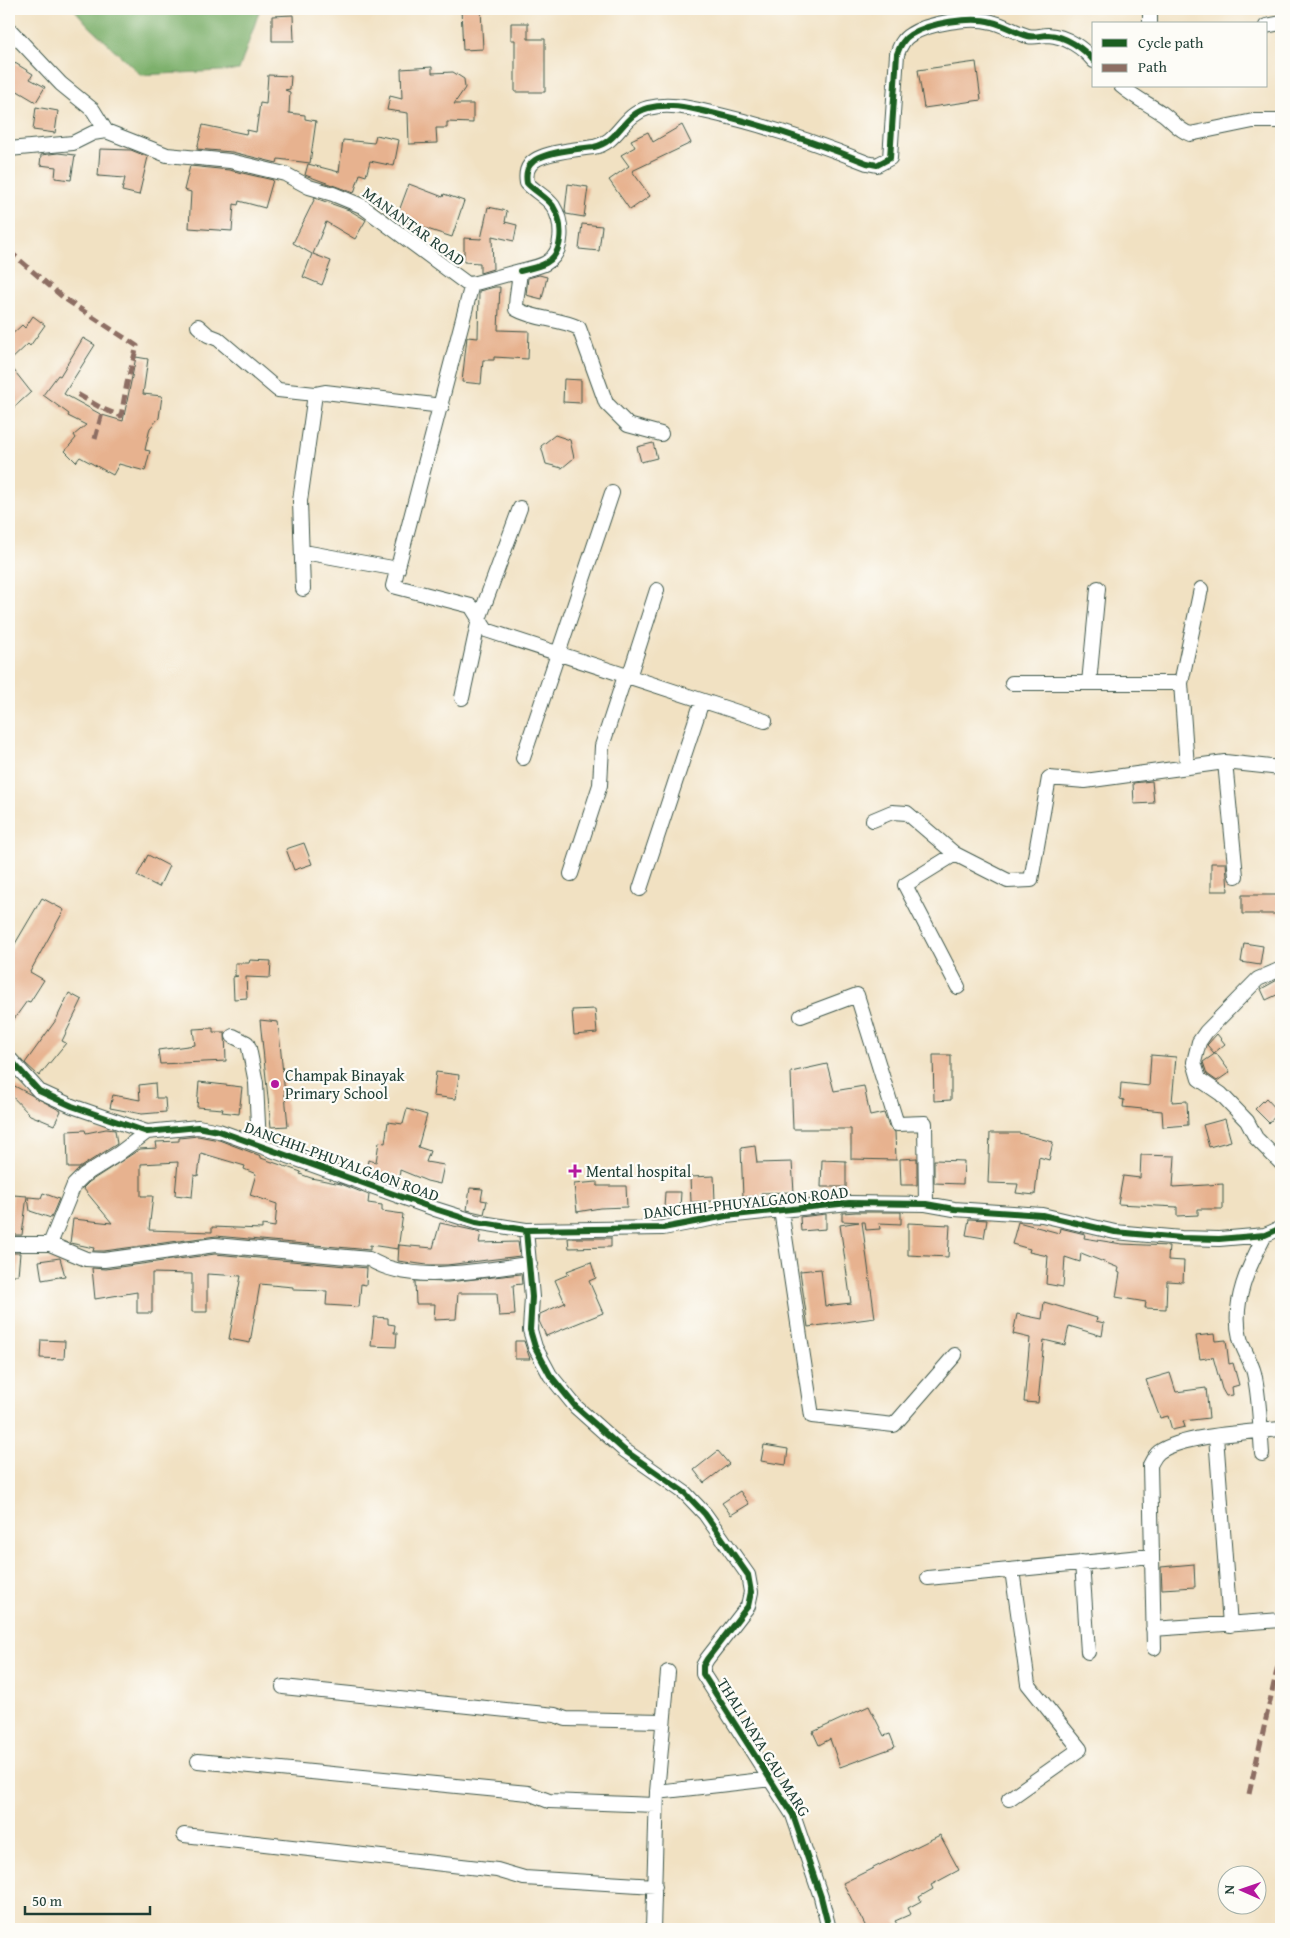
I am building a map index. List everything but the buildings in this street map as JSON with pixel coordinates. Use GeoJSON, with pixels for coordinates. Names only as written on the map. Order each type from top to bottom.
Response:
{"type":"FeatureCollection","features":[{"type":"Feature","properties":{"kind":"street"},"geometry":{"type":"LineString","coordinates":[[1150,9],[1150,22]]}},
{"type":"Feature","properties":{"kind":"street","name":"MANANTAR ROAD"},"geometry":{"type":"LineString","coordinates":[[106,131],[167,155],[230,161],[285,174],[309,187],[334,194],[362,206],[457,278],[472,284],[546,263],[556,255],[561,231],[560,219],[552,204],[527,183],[526,173],[530,164],[542,156],[602,145],[611,140],[630,116],[647,108],[664,105],[685,107],[743,120],[803,138],[867,163],[877,165],[890,158],[897,54],[900,44],[908,36],[922,29],[964,20],[993,22],[1031,37],[1048,35],[1061,38],[1074,44],[1092,59]]}},
{"type":"Feature","properties":{"kind":"street"},"geometry":{"type":"LineString","coordinates":[[1268,26],[1281,24]]}},
{"type":"Feature","properties":{"kind":"street"},"geometry":{"type":"LineString","coordinates":[[9,29],[61,84],[93,110],[106,131],[93,133],[73,143],[9,148]]}},
{"type":"Feature","properties":{"kind":"street"},"geometry":{"type":"LineString","coordinates":[[1123,88],[1134,98],[1164,114],[1182,131],[1190,134],[1253,121],[1281,121]]}},
{"type":"Feature","properties":{"kind":"street"},"geometry":{"type":"LineString","coordinates":[[520,271],[521,280],[516,298],[516,309],[524,314],[568,322],[579,328],[606,403],[628,425],[661,434]]}},
{"type":"Feature","properties":{"kind":"street"},"geometry":{"type":"LineString","coordinates":[[472,284],[394,586],[471,606],[486,630],[765,721]]}},
{"type":"Feature","properties":{"kind":"street"},"geometry":{"type":"LineString","coordinates":[[198,326],[208,335],[218,340],[278,390],[315,394],[325,392],[442,406]]}},
{"type":"Feature","properties":{"kind":"street"},"geometry":{"type":"LineString","coordinates":[[303,588],[304,552],[300,501],[315,394]]}},
{"type":"Feature","properties":{"kind":"street"},"geometry":{"type":"LineString","coordinates":[[523,758],[612,493]]}},
{"type":"Feature","properties":{"kind":"street"},"geometry":{"type":"LineString","coordinates":[[462,698],[479,619],[520,508]]}},
{"type":"Feature","properties":{"kind":"street"},"geometry":{"type":"LineString","coordinates":[[304,552],[398,569]]}},
{"type":"Feature","properties":{"kind":"street"},"geometry":{"type":"LineString","coordinates":[[1089,683],[1098,588]]}},
{"type":"Feature","properties":{"kind":"street"},"geometry":{"type":"LineString","coordinates":[[1187,767],[1181,683],[1201,589]]}},
{"type":"Feature","properties":{"kind":"street"},"geometry":{"type":"LineString","coordinates":[[571,874],[600,785],[602,746],[657,590]]}},
{"type":"Feature","properties":{"kind":"street"},"geometry":{"type":"LineString","coordinates":[[1012,683],[1181,683]]}},
{"type":"Feature","properties":{"kind":"street"},"geometry":{"type":"LineString","coordinates":[[640,889],[702,701]]}},
{"type":"Feature","properties":{"kind":"street"},"geometry":{"type":"LineString","coordinates":[[1226,762],[1236,876]]}},
{"type":"Feature","properties":{"kind":"street"},"geometry":{"type":"LineString","coordinates":[[873,820],[892,812],[907,813],[955,854],[1008,881],[1031,880],[1050,778],[1085,781],[1226,762],[1281,768]]}},
{"type":"Feature","properties":{"kind":"street"},"geometry":{"type":"LineString","coordinates":[[955,854],[905,885],[958,987]]}},
{"type":"Feature","properties":{"kind":"street"},"geometry":{"type":"LineString","coordinates":[[1281,969],[1258,979],[1206,1032],[1199,1042],[1194,1062],[1199,1079],[1221,1094],[1247,1121],[1256,1138],[1281,1164]]}},
{"type":"Feature","properties":{"kind":"street"},"geometry":{"type":"LineString","coordinates":[[801,1016],[857,995],[897,1124],[925,1123],[926,1204]]}},
{"type":"Feature","properties":{"kind":"street"},"geometry":{"type":"LineString","coordinates":[[233,1036],[243,1040],[249,1048],[256,1083],[260,1145]]}},
{"type":"Feature","properties":{"kind":"street","name":"DANCHHI-PHUYALGAON ROAD"},"geometry":{"type":"LineString","coordinates":[[9,1058],[39,1091],[72,1106],[147,1132],[198,1127],[219,1131],[443,1212],[476,1222],[526,1230],[663,1228],[781,1210],[849,1203],[926,1204],[954,1209],[1042,1215],[1115,1232],[1181,1238],[1218,1239],[1265,1235],[1281,1228]]}},
{"type":"Feature","properties":{"kind":"street"},"geometry":{"type":"LineString","coordinates":[[50,1244],[74,1186],[84,1175],[118,1154],[147,1132]]}},
{"type":"Feature","properties":{"kind":"street"},"geometry":{"type":"LineString","coordinates":[[781,1210],[812,1416],[894,1425],[955,1355]]}},
{"type":"Feature","properties":{"kind":"street","name":"THALI NAYA GAU MARG"},"geometry":{"type":"LineString","coordinates":[[526,1230],[532,1297],[530,1330],[538,1353],[550,1375],[576,1407],[624,1450],[685,1493],[705,1514],[748,1575],[751,1592],[748,1606],[707,1659],[703,1666],[703,1674],[731,1721],[785,1801],[801,1833],[829,1929]]}},
{"type":"Feature","properties":{"kind":"street"},"geometry":{"type":"LineString","coordinates":[[1262,1454],[1254,1374],[1240,1338],[1237,1315],[1238,1301],[1246,1277],[1265,1235]]}},
{"type":"Feature","properties":{"kind":"street"},"geometry":{"type":"LineString","coordinates":[[9,1244],[50,1244],[86,1259],[104,1260],[215,1245],[370,1259],[389,1270],[408,1273],[497,1268],[530,1264]]}},
{"type":"Feature","properties":{"kind":"street"},"geometry":{"type":"LineString","coordinates":[[1154,1648],[1150,1465],[1154,1457],[1160,1451],[1177,1445],[1216,1436],[1281,1429]]}},
{"type":"Feature","properties":{"kind":"street"},"geometry":{"type":"LineString","coordinates":[[1216,1436],[1230,1625]]}},
{"type":"Feature","properties":{"kind":"street"},"geometry":{"type":"LineString","coordinates":[[928,1578],[1152,1556]]}},
{"type":"Feature","properties":{"kind":"street"},"geometry":{"type":"LineString","coordinates":[[1082,1562],[1088,1652]]}},
{"type":"Feature","properties":{"kind":"street"},"geometry":{"type":"LineString","coordinates":[[1008,1799],[1080,1749],[1028,1684],[1012,1570]]}},
{"type":"Feature","properties":{"kind":"street"},"geometry":{"type":"LineString","coordinates":[[1153,1629],[1281,1620]]}},
{"type":"Feature","properties":{"kind":"street"},"geometry":{"type":"LineString","coordinates":[[654,1929],[656,1799],[668,1672]]}},
{"type":"Feature","properties":{"kind":"street"},"geometry":{"type":"LineString","coordinates":[[283,1687],[555,1715],[566,1719],[663,1721]]}},
{"type":"Feature","properties":{"kind":"street"},"geometry":{"type":"LineString","coordinates":[[198,1761],[528,1793],[549,1800],[656,1799],[771,1779]]}},
{"type":"Feature","properties":{"kind":"street"},"geometry":{"type":"LineString","coordinates":[[184,1835],[497,1870],[524,1878],[656,1886]]}},
{"type":"Feature","properties":{"kind":"green space"},"geometry":{"type":"Polygon","coordinates":[[[74,9],[260,9],[239,70],[141,75],[88,25],[74,9]]]}},
{"type":"Feature","properties":{"kind":"marked path"},"geometry":{"type":"LineString","coordinates":[[9,251],[65,299],[137,346],[127,383],[121,416],[103,409],[77,394]]}},
{"type":"Feature","properties":{"kind":"marked path"},"geometry":{"type":"LineString","coordinates":[[95,439],[103,409]]}},
{"type":"Feature","properties":{"kind":"marked path"},"geometry":{"type":"LineString","coordinates":[[1249,1794],[1281,1652]]}},
{"type":"Feature","properties":{"kind":"cycle path"},"geometry":{"type":"LineString","coordinates":[[520,271],[540,266],[552,258],[557,252],[560,236],[559,220],[553,206],[527,183],[530,165],[541,157],[550,154],[602,144],[609,140],[639,111],[657,106],[699,110],[754,124],[877,165],[890,158],[897,54],[905,39],[918,31],[938,24],[962,20],[983,20],[997,23],[1028,36],[1048,35],[1068,40],[1092,59]]}},
{"type":"Feature","properties":{"kind":"cycle path"},"geometry":{"type":"LineString","coordinates":[[9,1058],[39,1091],[72,1106],[147,1132],[198,1127],[219,1131],[435,1209],[476,1222],[526,1230],[663,1228],[726,1216],[849,1203],[926,1204],[954,1209],[1042,1215],[1115,1232],[1181,1238],[1219,1239],[1265,1235],[1281,1228]]}},
{"type":"Feature","properties":{"kind":"cycle path"},"geometry":{"type":"LineString","coordinates":[[526,1230],[532,1297],[530,1330],[535,1347],[550,1375],[576,1407],[624,1450],[685,1493],[705,1514],[748,1575],[751,1592],[748,1606],[707,1659],[703,1666],[703,1674],[793,1815],[821,1897],[829,1929]]}},
{"type":"Feature","properties":{"kind":"place","name":"Champak Binayak Primary School"},"geometry":{"type":"Point","coordinates":[275,1084]}},
{"type":"Feature","properties":{"kind":"place","name":"Mental hospital"},"geometry":{"type":"Point","coordinates":[575,1171]}}]}
